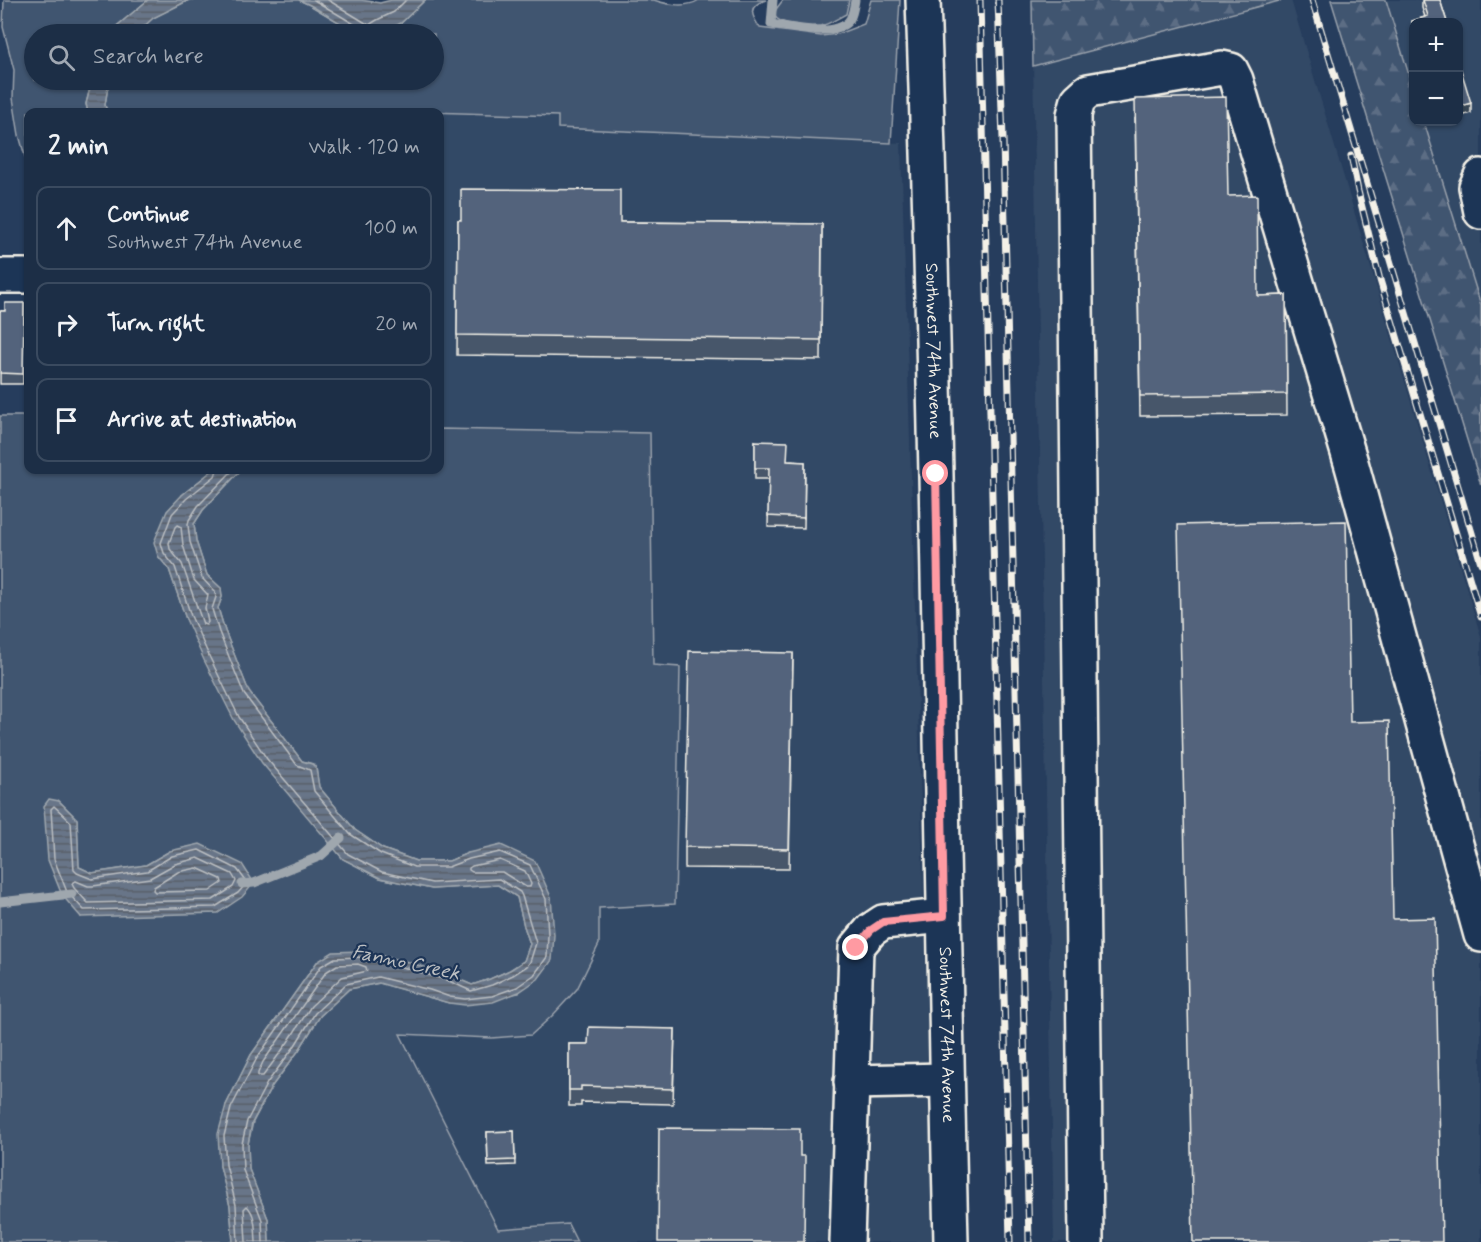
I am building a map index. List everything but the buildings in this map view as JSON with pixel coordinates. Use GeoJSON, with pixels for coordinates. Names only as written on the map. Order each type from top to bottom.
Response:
{"type":"FeatureCollection","features":[{"type":"Feature","properties":{"kind":"street","name":"Southwest 74th Avenue"},"geometry":{"type":"LineString","coordinates":[[923,0],[936,444],[951,1242]]}},
{"type":"Feature","properties":{"kind":"street"},"geometry":{"type":"LineString","coordinates":[[1086,1242],[1074,115],[1078,100],[1088,91],[1222,68],[1231,70],[1236,80],[1352,466],[1481,935]]}},
{"type":"Feature","properties":{"kind":"street"},"geometry":{"type":"LineString","coordinates":[[1481,176],[1476,187],[1481,212]]}},
{"type":"Feature","properties":{"kind":"street"},"geometry":{"type":"LineString","coordinates":[[847,1242],[856,948],[871,930],[883,922],[944,916]]}},
{"type":"Feature","properties":{"kind":"street"},"geometry":{"type":"LineString","coordinates":[[851,1082],[947,1080]]}},
{"type":"Feature","properties":{"kind":"shaded area"},"geometry":{"type":"Polygon","coordinates":[[[1032,0],[1291,0],[1481,637],[1481,1242],[1054,1242],[1032,0]]]}},
{"type":"Feature","properties":{"kind":"shaded area"},"geometry":{"type":"Polygon","coordinates":[[[1386,0],[1481,0],[1481,305],[1425,126],[1463,126],[1463,18],[1409,18],[1409,75],[1386,0]]]}},
{"type":"Feature","properties":{"kind":"shaded area"},"geometry":{"type":"Polygon","coordinates":[[[444,112],[558,116],[558,128],[901,143],[934,1242],[577,1242],[568,1224],[498,1229],[400,1033],[492,1038],[531,1035],[577,989],[599,944],[599,908],[675,904],[680,667],[653,666],[650,433],[444,429],[444,112]]]}},
{"type":"Feature","properties":{"kind":"green space"},"geometry":{"type":"Polygon","coordinates":[[[4,0],[148,0],[119,24],[24,24],[24,90],[90,90],[87,108],[24,108],[24,153],[13,98],[14,70],[3,27],[4,0]]]}},
{"type":"Feature","properties":{"kind":"green space"},"geometry":{"type":"Polygon","coordinates":[[[189,0],[299,0],[342,24],[147,24],[153,18],[189,0]]]}},
{"type":"Feature","properties":{"kind":"green space"},"geometry":{"type":"Polygon","coordinates":[[[425,0],[654,0],[677,5],[694,3],[699,0],[766,0],[756,5],[752,11],[760,28],[821,36],[838,34],[864,24],[871,0],[900,0],[891,143],[558,128],[558,116],[444,112],[444,108],[106,108],[107,90],[444,90],[444,24],[397,24],[401,23],[425,0]]]}},
{"type":"Feature","properties":{"kind":"green space"},"geometry":{"type":"Polygon","coordinates":[[[783,0],[849,0],[846,14],[820,26],[801,26],[785,23],[775,17],[777,7],[783,0]]]}},
{"type":"Feature","properties":{"kind":"green space"},"geometry":{"type":"Polygon","coordinates":[[[1032,0],[1283,0],[1033,66],[1032,0]]]}},
{"type":"Feature","properties":{"kind":"green space"},"geometry":{"type":"Polygon","coordinates":[[[1331,0],[1386,0],[1409,75],[1409,126],[1425,126],[1481,305],[1481,485],[1331,0]]]}},
{"type":"Feature","properties":{"kind":"green space"},"geometry":{"type":"Polygon","coordinates":[[[0,416],[24,416],[24,474],[208,474],[182,495],[158,556],[169,569],[186,619],[321,832],[343,859],[380,878],[432,889],[498,885],[517,897],[530,944],[524,961],[510,970],[472,985],[408,962],[360,951],[317,962],[251,1055],[226,1105],[220,1166],[230,1206],[233,1242],[0,1242],[0,416]],[[59,801],[81,917],[170,851],[146,865],[92,873],[79,867],[77,819],[59,801]]]}},
{"type":"Feature","properties":{"kind":"green space"},"geometry":{"type":"Polygon","coordinates":[[[444,429],[650,433],[653,665],[680,667],[675,904],[599,908],[599,944],[577,989],[531,1035],[492,1038],[400,1034],[498,1229],[568,1224],[577,1242],[269,1242],[268,1219],[249,1170],[248,1144],[253,1122],[272,1086],[299,1050],[320,1016],[349,989],[380,983],[449,1003],[519,993],[551,897],[468,853],[449,861],[416,861],[383,849],[355,830],[319,787],[316,768],[313,764],[302,761],[249,692],[218,608],[222,597],[221,588],[207,575],[196,541],[194,524],[203,510],[237,474],[444,474],[444,429]]]}},
{"type":"Feature","properties":{"kind":"water"},"geometry":{"type":"Polygon","coordinates":[[[148,0],[189,0],[153,18],[147,24],[119,24],[148,0]]]}},
{"type":"Feature","properties":{"kind":"water"},"geometry":{"type":"Polygon","coordinates":[[[299,0],[361,0],[380,3],[391,0],[425,0],[399,24],[342,24],[299,0]]]}},
{"type":"Feature","properties":{"kind":"water"},"geometry":{"type":"Polygon","coordinates":[[[90,90],[107,90],[106,108],[87,108],[90,90]]]}},
{"type":"Feature","properties":{"kind":"water","name":"Fanno Creek"},"geometry":{"type":"Polygon","coordinates":[[[208,474],[237,474],[203,510],[194,524],[196,541],[207,575],[221,588],[222,597],[218,608],[225,631],[249,692],[302,761],[316,768],[319,787],[355,830],[383,849],[416,861],[449,861],[468,853],[501,845],[535,861],[551,897],[554,935],[552,960],[538,979],[519,992],[493,1002],[465,1005],[449,1003],[379,983],[349,989],[320,1016],[299,1050],[272,1086],[252,1123],[248,1144],[249,1169],[268,1219],[269,1242],[233,1242],[230,1206],[220,1166],[218,1134],[226,1105],[251,1055],[317,962],[333,952],[360,951],[408,962],[472,985],[510,970],[524,961],[530,944],[517,897],[498,885],[432,889],[380,878],[343,859],[262,763],[234,720],[186,619],[169,569],[158,556],[154,542],[167,511],[182,495],[208,474]]]}},
{"type":"Feature","properties":{"kind":"water"},"geometry":{"type":"Polygon","coordinates":[[[49,799],[59,801],[77,819],[79,867],[92,873],[146,865],[170,851],[200,844],[242,864],[254,883],[242,897],[218,913],[81,917],[62,895],[48,860],[44,806],[49,799]]]}},
{"type":"Feature","properties":{"kind":"waterway"},"geometry":{"type":"LineString","coordinates":[[773,0],[771,24],[813,30],[835,29],[844,25],[851,17],[855,0]]}},
{"type":"Feature","properties":{"kind":"waterway"},"geometry":{"type":"LineString","coordinates":[[242,884],[254,883],[321,856],[341,838]]}},
{"type":"Feature","properties":{"kind":"waterway"},"geometry":{"type":"LineString","coordinates":[[0,902],[72,894]]}},
{"type":"Feature","properties":{"kind":"railway"},"geometry":{"type":"LineString","coordinates":[[980,0],[1010,1242]]}},
{"type":"Feature","properties":{"kind":"railway"},"geometry":{"type":"LineString","coordinates":[[998,0],[1029,1242]]}},
{"type":"Feature","properties":{"kind":"railway"},"geometry":{"type":"LineString","coordinates":[[1312,0],[1481,563]]}},
{"type":"Feature","properties":{"kind":"railway"},"geometry":{"type":"LineString","coordinates":[[1351,156],[1380,280],[1481,617]]}},
{"type":"Feature","properties":{"kind":"route"},"geometry":{"type":"LineString","coordinates":[[856,948],[871,930],[883,922],[944,916],[936,474]]}}]}
